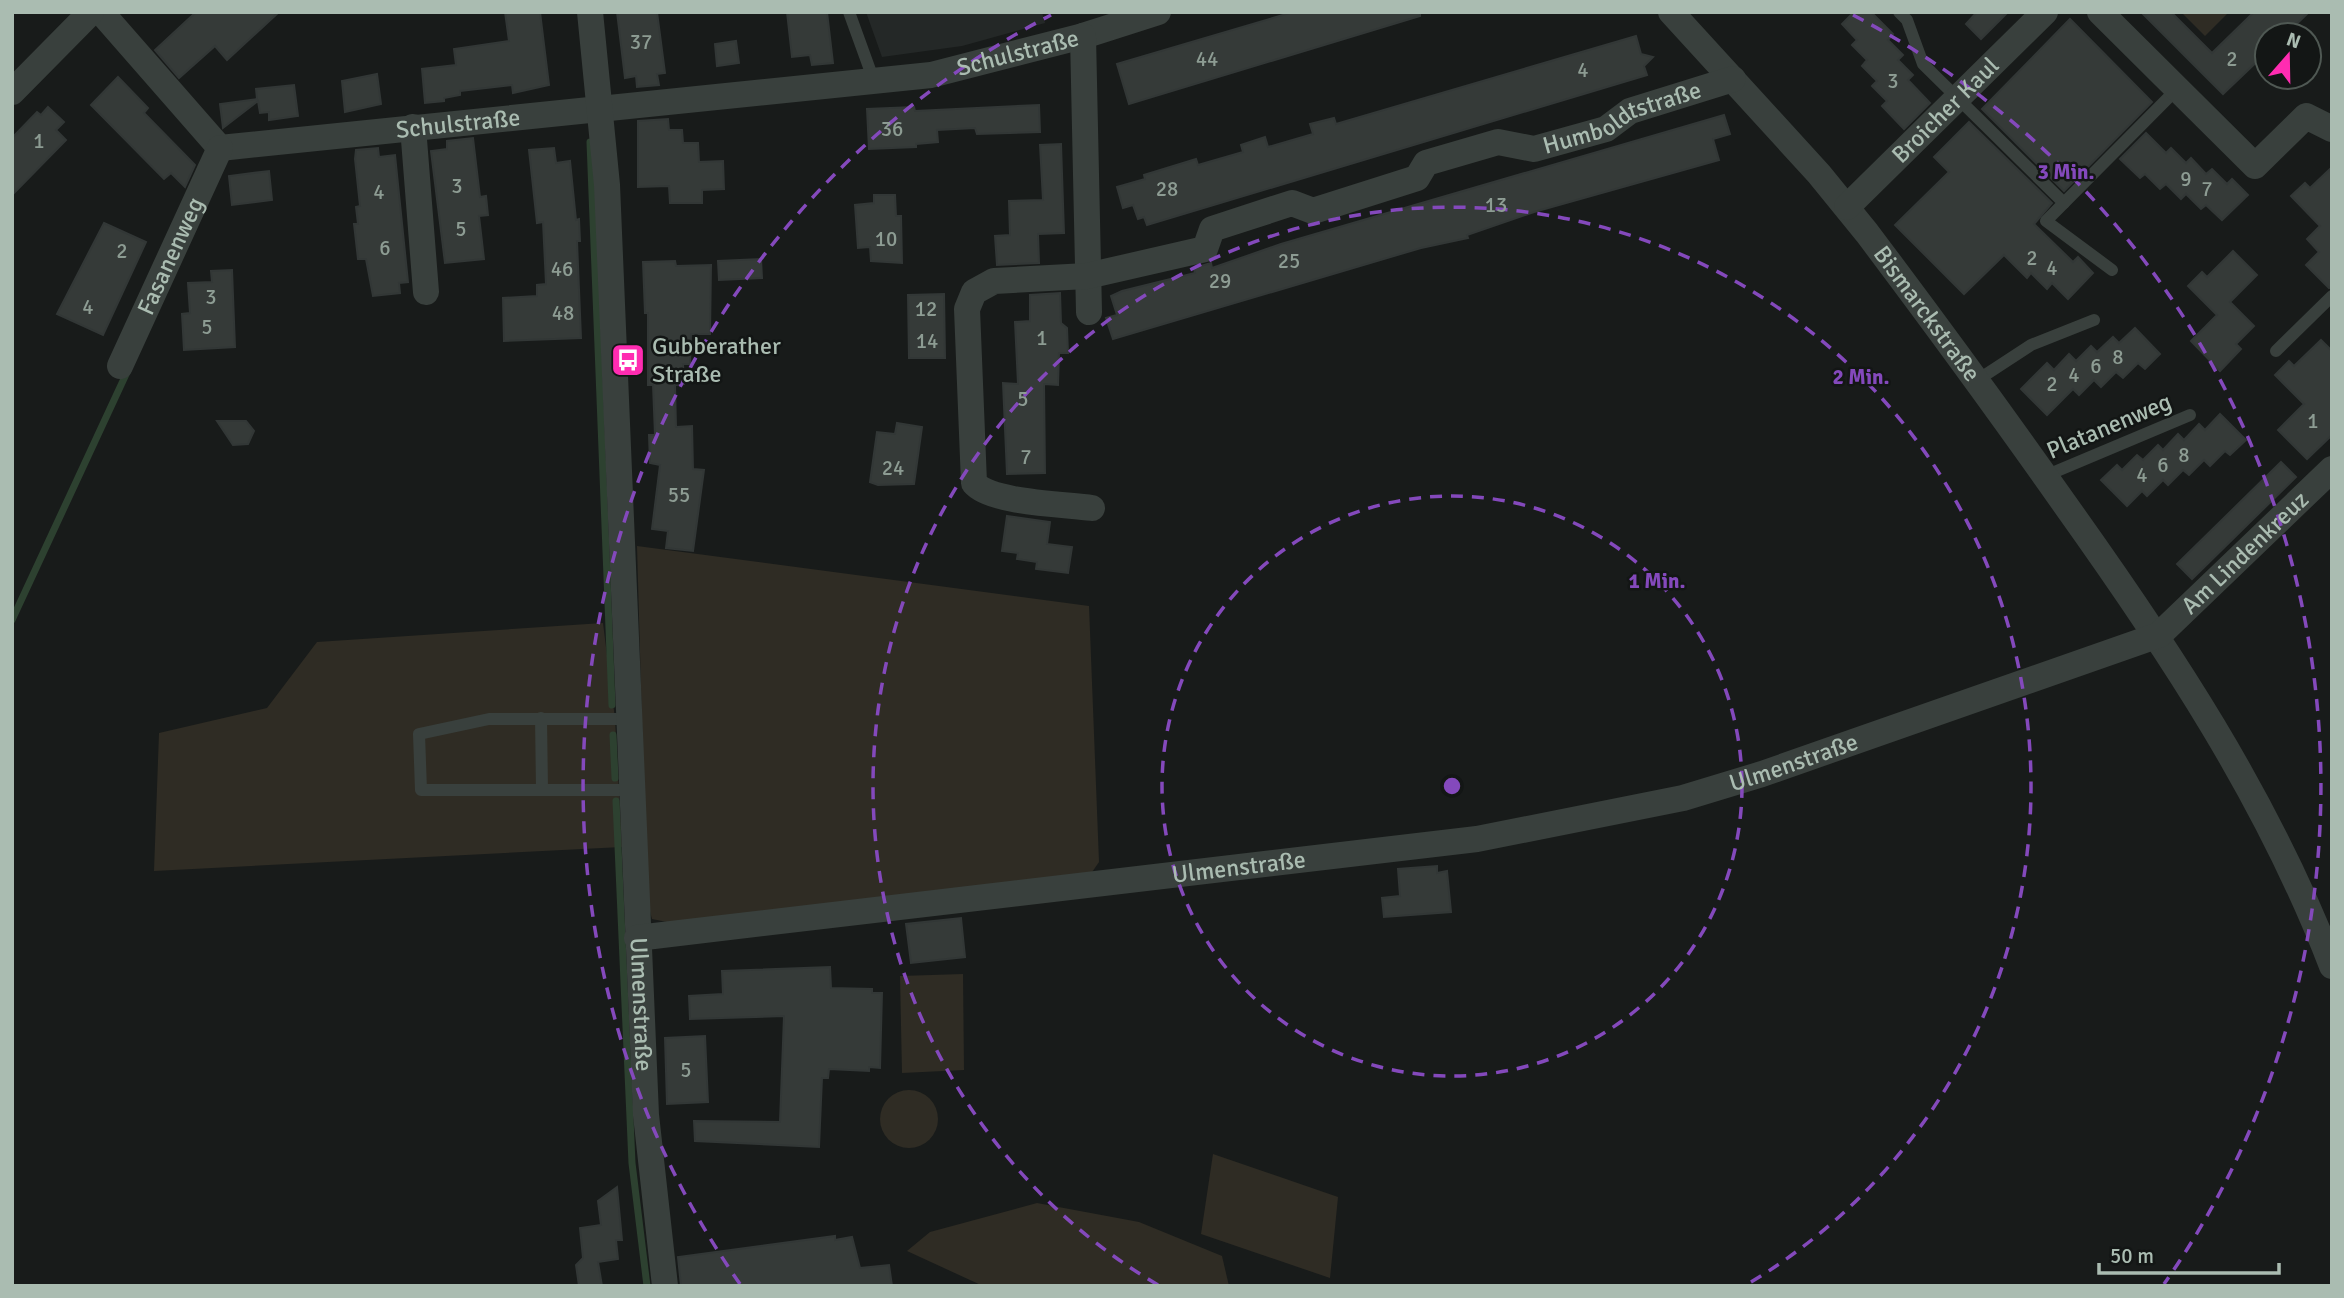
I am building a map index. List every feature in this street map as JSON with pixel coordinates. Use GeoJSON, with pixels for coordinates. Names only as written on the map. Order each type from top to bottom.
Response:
{"type":"FeatureCollection","features":[{"type":"Feature","properties":{"kind":"street"},"geometry":{"type":"LineString","coordinates":[[12,92],[91,12]]}},
{"type":"Feature","properties":{"kind":"street"},"geometry":{"type":"LineString","coordinates":[[101,12],[220,148]]}},
{"type":"Feature","properties":{"kind":"street"},"geometry":{"type":"LineString","coordinates":[[590,12],[602,110],[615,346],[637,938]]}},
{"type":"Feature","properties":{"kind":"street","name":"Schulstraße"},"geometry":{"type":"LineString","coordinates":[[220,148],[931,75],[1083,36],[1107,20],[1158,12]]}},
{"type":"Feature","properties":{"kind":"street","name":"Bismarckstraße"},"geometry":{"type":"LineString","coordinates":[[1671,12],[1847,207],[2159,635],[2232,757],[2277,842],[2332,966]]}},
{"type":"Feature","properties":{"kind":"street","name":"Broicher Kaul"},"geometry":{"type":"LineString","coordinates":[[1847,207],[2045,12]]}},
{"type":"Feature","properties":{"kind":"street"},"geometry":{"type":"LineString","coordinates":[[2100,12],[2255,166],[2306,116],[2332,129]]}},
{"type":"Feature","properties":{"kind":"street"},"geometry":{"type":"LineString","coordinates":[[1083,36],[1089,313]]}},
{"type":"Feature","properties":{"kind":"street","name":"Humboldtstraße"},"geometry":{"type":"LineString","coordinates":[[1087,276],[1205,249],[1212,229],[1292,203],[1313,211],[1417,178],[1426,163],[1498,142],[1534,149],[1606,129],[1630,111],[1733,79]]}},
{"type":"Feature","properties":{"kind":"street"},"geometry":{"type":"LineString","coordinates":[[413,127],[426,292]]}},
{"type":"Feature","properties":{"kind":"street","name":"Fasanenweg"},"geometry":{"type":"LineString","coordinates":[[120,366],[220,148]]}},
{"type":"Feature","properties":{"kind":"street"},"geometry":{"type":"LineString","coordinates":[[1087,276],[1002,280],[982,285],[968,302],[966,338],[974,483],[980,490],[996,496],[1092,508]]}},
{"type":"Feature","properties":{"kind":"street","name":"Am Lindenkreuz"},"geometry":{"type":"LineString","coordinates":[[2159,635],[2332,469]]}},
{"type":"Feature","properties":{"kind":"street","name":"Ulmenstraße"},"geometry":{"type":"LineString","coordinates":[[665,1286],[646,1115],[637,938],[1433,845],[1521,831],[1682,798],[1736,782],[2159,635]]}},
{"type":"Feature","properties":{"kind":"lane"},"geometry":{"type":"LineString","coordinates":[[849,12],[874,82]]}},
{"type":"Feature","properties":{"kind":"lane"},"geometry":{"type":"LineString","coordinates":[[1899,12],[1907,20],[1923,64],[2063,203]]}},
{"type":"Feature","properties":{"kind":"lane"},"geometry":{"type":"LineString","coordinates":[[2112,270],[2046,221],[2177,89]]}},
{"type":"Feature","properties":{"kind":"lane"},"geometry":{"type":"LineString","coordinates":[[2276,351],[2332,296]]}},
{"type":"Feature","properties":{"kind":"lane"},"geometry":{"type":"LineString","coordinates":[[1976,381],[2031,345],[2094,320]]}},
{"type":"Feature","properties":{"kind":"lane","name":"Platanenweg"},"geometry":{"type":"LineString","coordinates":[[2045,476],[2190,415]]}},
{"type":"Feature","properties":{"kind":"lane"},"geometry":{"type":"LineString","coordinates":[[541,718],[542,789]]}},
{"type":"Feature","properties":{"kind":"lane"},"geometry":{"type":"LineString","coordinates":[[628,719],[489,719],[419,734],[421,790],[631,790]]}},
{"type":"Feature","properties":{"kind":"shaded area"},"geometry":{"type":"Polygon","coordinates":[[[866,12],[1042,12],[1045,23],[962,46],[882,57],[866,12]]]}},
{"type":"Feature","properties":{"kind":"shaded area"},"geometry":{"type":"Polygon","coordinates":[[[2181,12],[2229,12],[2205,36],[2181,12]]]}},
{"type":"Feature","properties":{"kind":"shaded area"},"geometry":{"type":"Polygon","coordinates":[[[637,546],[1089,606],[1099,862],[1088,878],[677,924],[652,919],[647,900],[637,546]]]}},
{"type":"Feature","properties":{"kind":"shaded area"},"geometry":{"type":"Polygon","coordinates":[[[603,623],[615,719],[622,847],[154,871],[159,733],[267,708],[317,642],[603,623]]]}},
{"type":"Feature","properties":{"kind":"shaded area"},"geometry":{"type":"Polygon","coordinates":[[[963,974],[964,1070],[902,1073],[900,976],[963,974]]]}},
{"type":"Feature","properties":{"kind":"shaded area"},"geometry":{"type":"Polygon","coordinates":[[[903,1090],[915,1090],[930,1098],[938,1113],[938,1125],[930,1140],[915,1148],[903,1148],[888,1140],[880,1125],[880,1113],[888,1098],[903,1090]]]}},
{"type":"Feature","properties":{"kind":"shaded area"},"geometry":{"type":"Polygon","coordinates":[[[1213,1154],[1338,1197],[1330,1278],[1201,1234],[1213,1154]]]}},
{"type":"Feature","properties":{"kind":"shaded area"},"geometry":{"type":"Polygon","coordinates":[[[1037,1203],[1139,1222],[1222,1256],[1229,1286],[983,1286],[907,1251],[930,1232],[1037,1203]]]}},
{"type":"Feature","properties":{"kind":"building"},"geometry":{"type":"Polygon","coordinates":[[[196,12],[279,12],[227,60],[215,46],[179,78],[155,50],[196,12]]]}},
{"type":"Feature","properties":{"kind":"building"},"geometry":{"type":"Polygon","coordinates":[[[505,12],[540,12],[549,85],[513,93],[512,85],[460,91],[460,95],[444,98],[444,101],[425,103],[422,69],[456,65],[454,49],[509,41],[505,12]]]}},
{"type":"Feature","properties":{"kind":"building"},"geometry":{"type":"Polygon","coordinates":[[[617,12],[657,12],[665,73],[657,74],[659,85],[637,87],[636,76],[625,78],[617,12]]]}},
{"type":"Feature","properties":{"kind":"building"},"geometry":{"type":"Polygon","coordinates":[[[787,12],[827,12],[833,63],[812,65],[810,55],[792,57],[787,12]]]}},
{"type":"Feature","properties":{"kind":"building"},"geometry":{"type":"Polygon","coordinates":[[[1293,12],[1420,12],[1420,16],[1129,104],[1117,64],[1293,12]]]}},
{"type":"Feature","properties":{"kind":"building"},"geometry":{"type":"Polygon","coordinates":[[[1854,12],[1871,12],[1893,34],[1888,40],[1903,55],[1898,60],[1913,75],[1908,80],[1930,103],[1904,129],[1882,106],[1887,101],[1872,86],[1877,81],[1862,66],[1867,60],[1852,45],[1857,40],[1842,24],[1854,12]]]}},
{"type":"Feature","properties":{"kind":"building"},"geometry":{"type":"Polygon","coordinates":[[[1977,12],[2008,12],[1981,39],[1966,24],[1977,12]]]}},
{"type":"Feature","properties":{"kind":"building"},"geometry":{"type":"Polygon","coordinates":[[[2141,12],[2171,12],[2212,53],[2254,12],[2309,12],[2300,21],[2253,21],[2253,65],[2223,94],[2141,12]]]}},
{"type":"Feature","properties":{"kind":"building"},"geometry":{"type":"Polygon","coordinates":[[[2070,19],[2152,102],[2064,191],[1982,109],[2070,19]]]}},
{"type":"Feature","properties":{"kind":"building"},"geometry":{"type":"Polygon","coordinates":[[[1636,36],[1641,54],[1653,57],[1644,66],[1647,75],[1147,225],[1144,217],[1138,219],[1133,205],[1123,208],[1117,187],[1145,179],[1144,175],[1196,159],[1198,165],[1243,152],[1241,145],[1265,137],[1268,147],[1313,134],[1310,124],[1334,118],[1336,124],[1636,36]]]}},
{"type":"Feature","properties":{"kind":"building"},"geometry":{"type":"Polygon","coordinates":[[[736,41],[739,63],[717,66],[715,44],[736,41]]]}},
{"type":"Feature","properties":{"kind":"building"},"geometry":{"type":"Polygon","coordinates":[[[377,74],[381,104],[345,112],[342,81],[377,74]]]}},
{"type":"Feature","properties":{"kind":"building"},"geometry":{"type":"Polygon","coordinates":[[[118,77],[148,108],[144,113],[195,165],[185,187],[171,173],[164,179],[91,105],[118,77]]]}},
{"type":"Feature","properties":{"kind":"building"},"geometry":{"type":"Polygon","coordinates":[[[294,85],[298,116],[269,120],[269,112],[260,113],[258,101],[223,128],[220,104],[257,99],[256,89],[294,85]]]}},
{"type":"Feature","properties":{"kind":"building"},"geometry":{"type":"Polygon","coordinates":[[[1039,105],[1040,132],[977,134],[975,128],[937,130],[938,142],[916,144],[916,147],[869,149],[867,109],[914,107],[915,111],[1039,105]]]}},
{"type":"Feature","properties":{"kind":"building"},"geometry":{"type":"Polygon","coordinates":[[[48,107],[64,122],[56,130],[66,140],[12,195],[12,138],[37,112],[41,115],[48,107]]]}},
{"type":"Feature","properties":{"kind":"building"},"geometry":{"type":"Polygon","coordinates":[[[1724,115],[1730,134],[1713,139],[1719,160],[1534,212],[1467,235],[1468,238],[1421,248],[1113,339],[1106,318],[1117,315],[1111,296],[1122,291],[1195,273],[1194,268],[1211,263],[1212,268],[1281,244],[1724,115]]]}},
{"type":"Feature","properties":{"kind":"building"},"geometry":{"type":"Polygon","coordinates":[[[668,119],[669,130],[682,130],[683,143],[698,143],[699,162],[723,161],[724,189],[702,190],[702,203],[670,203],[669,186],[638,187],[638,121],[668,119]]]}},
{"type":"Feature","properties":{"kind":"building"},"geometry":{"type":"Polygon","coordinates":[[[1969,122],[2052,203],[2034,224],[2073,262],[2078,257],[2093,273],[2068,299],[2052,283],[2047,289],[2031,273],[2027,278],[2004,255],[1964,294],[1895,225],[1949,172],[1934,157],[1969,122]]]}},
{"type":"Feature","properties":{"kind":"building"},"geometry":{"type":"Polygon","coordinates":[[[2146,133],[2166,153],[2171,148],[2186,163],[2191,158],[2206,174],[2212,169],[2227,184],[2232,179],[2248,195],[2222,220],[2206,205],[2201,209],[2186,194],[2181,199],[2166,184],[2160,189],[2145,174],[2140,178],[2120,159],[2146,133]]]}},
{"type":"Feature","properties":{"kind":"building"},"geometry":{"type":"Polygon","coordinates":[[[473,138],[480,197],[486,196],[488,215],[479,216],[484,259],[445,263],[431,151],[447,149],[447,141],[473,138]]]}},
{"type":"Feature","properties":{"kind":"building"},"geometry":{"type":"Polygon","coordinates":[[[1061,144],[1064,233],[1038,234],[1039,263],[997,265],[995,236],[1010,235],[1009,201],[1043,200],[1040,145],[1061,144]]]}},
{"type":"Feature","properties":{"kind":"building"},"geometry":{"type":"Polygon","coordinates":[[[378,148],[379,157],[395,155],[408,282],[399,283],[400,293],[373,296],[366,259],[358,259],[354,224],[358,224],[356,207],[360,206],[355,159],[356,150],[378,148]]]}},
{"type":"Feature","properties":{"kind":"building"},"geometry":{"type":"Polygon","coordinates":[[[554,148],[556,163],[570,161],[576,220],[579,219],[580,241],[577,241],[581,338],[504,341],[503,298],[537,296],[537,285],[546,284],[543,222],[537,223],[529,150],[554,148]]]}},
{"type":"Feature","properties":{"kind":"building"},"geometry":{"type":"Polygon","coordinates":[[[2332,167],[2332,287],[2329,288],[2306,265],[2319,252],[2307,239],[2320,226],[2291,196],[2305,183],[2310,188],[2332,167]]]}},
{"type":"Feature","properties":{"kind":"building"},"geometry":{"type":"Polygon","coordinates":[[[269,171],[272,200],[232,205],[229,176],[269,171]]]}},
{"type":"Feature","properties":{"kind":"building"},"geometry":{"type":"Polygon","coordinates":[[[874,195],[895,195],[896,216],[901,216],[902,263],[871,261],[870,247],[858,248],[855,205],[874,203],[874,195]]]}},
{"type":"Feature","properties":{"kind":"building"},"geometry":{"type":"Polygon","coordinates":[[[104,223],[146,242],[103,335],[57,314],[104,223]]]}},
{"type":"Feature","properties":{"kind":"building"},"geometry":{"type":"Polygon","coordinates":[[[2233,251],[2257,275],[2230,302],[2254,326],[2236,344],[2241,349],[2220,371],[2191,341],[2217,315],[2188,286],[2202,272],[2207,277],[2233,251]]]}},
{"type":"Feature","properties":{"kind":"building"},"geometry":{"type":"Polygon","coordinates":[[[761,259],[762,278],[719,280],[718,261],[761,259]]]}},
{"type":"Feature","properties":{"kind":"building"},"geometry":{"type":"Polygon","coordinates":[[[675,261],[676,266],[711,265],[710,334],[691,334],[690,364],[683,364],[684,384],[675,385],[676,427],[692,426],[693,469],[704,470],[693,551],[666,548],[668,531],[652,529],[660,465],[650,463],[649,435],[655,435],[653,385],[648,385],[648,313],[645,313],[643,262],[675,261]]]}},
{"type":"Feature","properties":{"kind":"building"},"geometry":{"type":"Polygon","coordinates":[[[232,270],[235,347],[184,350],[182,314],[190,313],[188,283],[212,282],[211,271],[232,270]]]}},
{"type":"Feature","properties":{"kind":"building"},"geometry":{"type":"Polygon","coordinates":[[[1060,293],[1061,323],[1067,328],[1068,353],[1059,353],[1058,385],[1044,384],[1045,473],[1007,474],[1003,383],[1018,384],[1015,322],[1030,321],[1030,295],[1060,293]]]}},
{"type":"Feature","properties":{"kind":"building"},"geometry":{"type":"Polygon","coordinates":[[[944,294],[945,358],[909,358],[908,295],[944,294]]]}},
{"type":"Feature","properties":{"kind":"building"},"geometry":{"type":"Polygon","coordinates":[[[2135,328],[2160,354],[2145,369],[2138,363],[2123,378],[2116,372],[2101,387],[2094,380],[2079,395],[2073,389],[2047,415],[2021,389],[2047,363],[2054,370],[2069,354],[2076,361],[2091,346],[2097,352],[2113,337],[2119,343],[2135,328]]]}},
{"type":"Feature","properties":{"kind":"building"},"geometry":{"type":"Polygon","coordinates":[[[2321,340],[2332,351],[2332,435],[2307,459],[2278,430],[2304,404],[2275,375],[2289,361],[2294,366],[2321,340]]]}},
{"type":"Feature","properties":{"kind":"building"},"geometry":{"type":"Polygon","coordinates":[[[2220,414],[2246,440],[2230,455],[2225,451],[2210,466],[2204,460],[2189,475],[2183,470],[2168,485],[2163,480],[2147,496],[2142,491],[2127,506],[2101,480],[2117,465],[2122,470],[2137,455],[2143,460],[2158,445],[2163,450],[2178,434],[2184,440],[2199,424],[2205,430],[2220,414]]]}},
{"type":"Feature","properties":{"kind":"building"},"geometry":{"type":"Polygon","coordinates":[[[217,421],[246,421],[254,431],[248,444],[233,445],[217,421]]]}},
{"type":"Feature","properties":{"kind":"building"},"geometry":{"type":"Polygon","coordinates":[[[897,423],[922,427],[914,484],[878,485],[870,482],[877,432],[895,434],[897,423]]]}},
{"type":"Feature","properties":{"kind":"building"},"geometry":{"type":"Polygon","coordinates":[[[2281,462],[2296,477],[2192,579],[2177,564],[2281,462]]]}},
{"type":"Feature","properties":{"kind":"building"},"geometry":{"type":"Polygon","coordinates":[[[1007,516],[1050,522],[1047,544],[1072,547],[1068,573],[1036,569],[1037,562],[1017,559],[1018,553],[1002,551],[1007,516]]]}},
{"type":"Feature","properties":{"kind":"building"},"geometry":{"type":"Polygon","coordinates":[[[1437,866],[1437,873],[1447,871],[1451,912],[1384,917],[1382,898],[1400,896],[1398,869],[1437,866]]]}},
{"type":"Feature","properties":{"kind":"building"},"geometry":{"type":"Polygon","coordinates":[[[961,918],[965,957],[911,963],[906,924],[961,918]]]}},
{"type":"Feature","properties":{"kind":"building"},"geometry":{"type":"Polygon","coordinates":[[[830,967],[831,988],[872,989],[872,993],[882,993],[880,1068],[869,1067],[869,1071],[829,1069],[828,1078],[822,1078],[819,1147],[695,1141],[694,1121],[780,1122],[784,1016],[690,1019],[689,996],[723,994],[722,971],[830,967]]]}},
{"type":"Feature","properties":{"kind":"building"},"geometry":{"type":"Polygon","coordinates":[[[705,1036],[708,1102],[667,1104],[665,1038],[705,1036]]]}},
{"type":"Feature","properties":{"kind":"building"},"geometry":{"type":"Polygon","coordinates":[[[617,1187],[622,1240],[616,1240],[618,1259],[598,1262],[602,1286],[579,1286],[576,1265],[583,1258],[580,1228],[601,1225],[598,1201],[617,1187]]]}},
{"type":"Feature","properties":{"kind":"building"},"geometry":{"type":"Polygon","coordinates":[[[835,1236],[835,1240],[852,1237],[860,1268],[889,1265],[892,1286],[681,1286],[678,1257],[835,1236]]]}},
{"type":"Feature","properties":{"kind":"waterway"},"geometry":{"type":"LineString","coordinates":[[590,142],[612,705]]}},
{"type":"Feature","properties":{"kind":"waterway"},"geometry":{"type":"LineString","coordinates":[[12,620],[128,370]]}},
{"type":"Feature","properties":{"kind":"waterway"},"geometry":{"type":"LineString","coordinates":[[613,735],[615,778]]}},
{"type":"Feature","properties":{"kind":"waterway"},"geometry":{"type":"LineString","coordinates":[[616,801],[632,1163],[647,1286]]}},
{"type":"Feature","properties":{"kind":"place","name":"Gubberather Straße"},"geometry":{"type":"Point","coordinates":[628,360]}}]}
